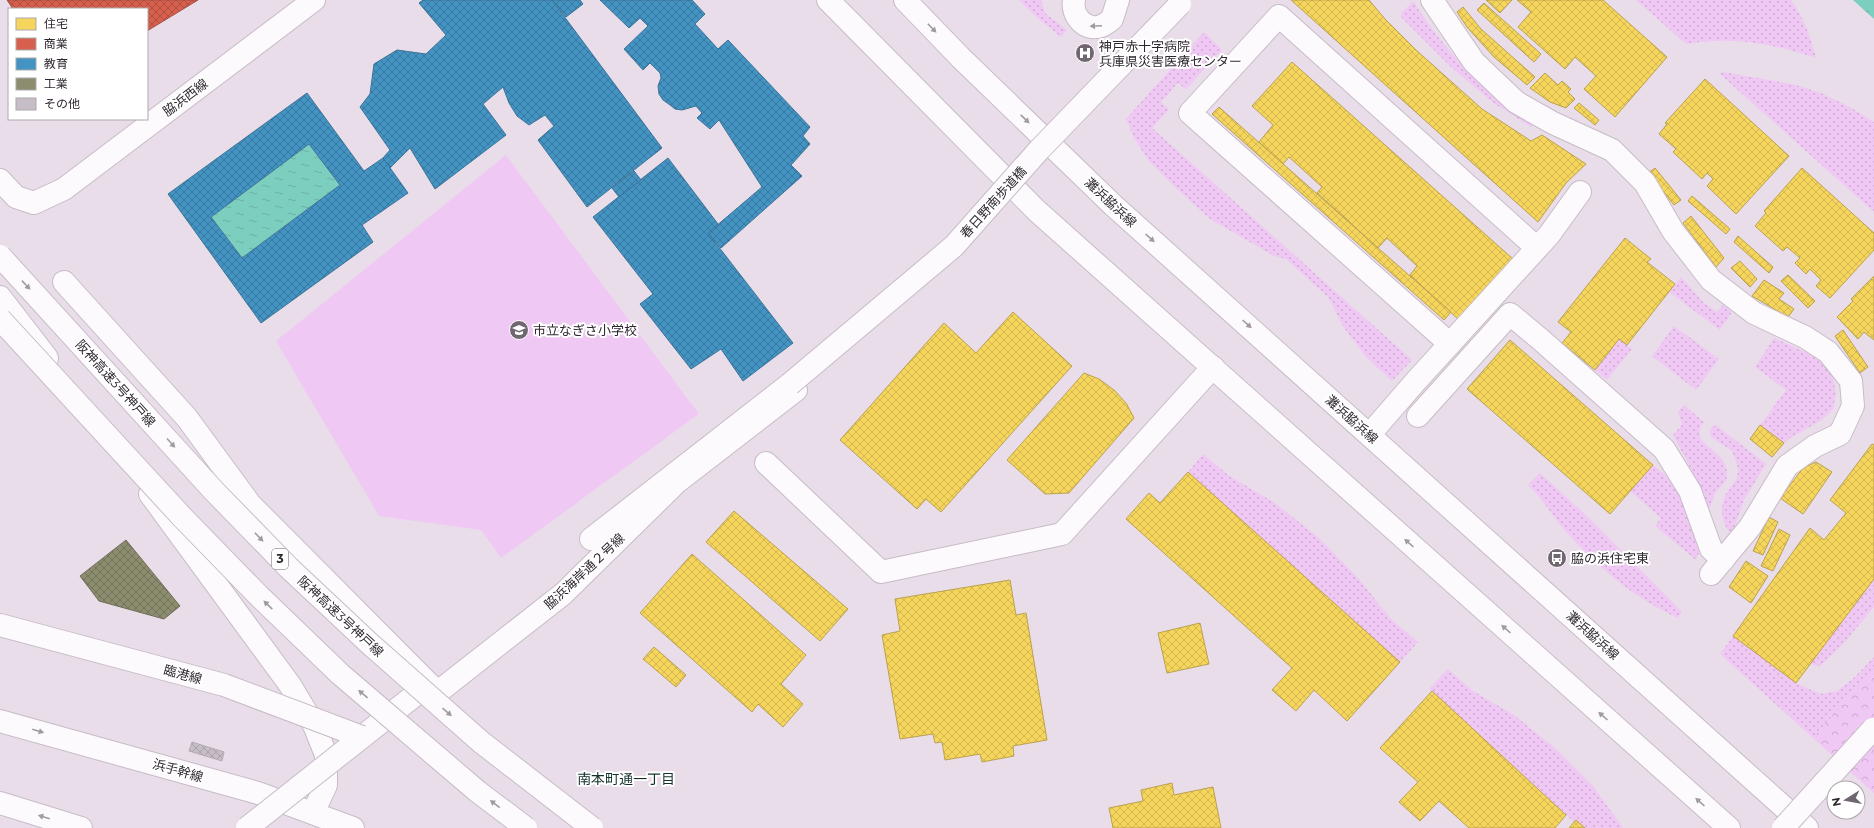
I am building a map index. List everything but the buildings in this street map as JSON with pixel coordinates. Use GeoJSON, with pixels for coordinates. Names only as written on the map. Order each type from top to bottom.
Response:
{"type":"FeatureCollection","features":[{"type":"Feature","properties":{"kind":"main road","name":"脇浜西線"},"geometry":{"type":"LineString","coordinates":[[0,180],[16,197],[34,203],[64,189],[314,0]]}},
{"type":"Feature","properties":{"kind":"main road"},"geometry":{"type":"LineString","coordinates":[[828,0],[1037,211],[1729,828]]}},
{"type":"Feature","properties":{"kind":"main road","name":"灘浜脇浜線"},"geometry":{"type":"LineString","coordinates":[[905,0],[961,58],[1114,206],[1808,828]]}},
{"type":"Feature","properties":{"kind":"main road"},"geometry":{"type":"LineString","coordinates":[[1074,0],[1073,8],[1078,19],[1088,26],[1101,26],[1112,19],[1118,0]]}},
{"type":"Feature","properties":{"kind":"main road"},"geometry":{"type":"LineString","coordinates":[[1418,416],[1510,314],[1664,449],[1690,491],[1717,567],[1750,527],[1787,466],[1815,446],[1840,434],[1853,406],[1851,381],[1828,352],[1805,337],[1754,314],[1711,280],[1673,231],[1645,183],[1612,150],[1553,123],[1516,102],[1474,62],[1432,0]]}},
{"type":"Feature","properties":{"kind":"main road","name":"春日野南歩道橋"},"geometry":{"type":"LineString","coordinates":[[591,539],[790,384],[954,246],[1039,150],[1181,2]]}},
{"type":"Feature","properties":{"kind":"main road"},"geometry":{"type":"LineString","coordinates":[[1450,344],[1190,113],[1279,16],[1537,248]]}},
{"type":"Feature","properties":{"kind":"main road"},"geometry":{"type":"LineString","coordinates":[[1370,434],[1550,235],[1580,192]]}},
{"type":"Feature","properties":{"kind":"main road","name":"阪神高速3号神戸線"},"geometry":{"type":"LineString","coordinates":[[0,256],[214,490],[289,568],[369,643],[481,742],[592,828]]}},
{"type":"Feature","properties":{"kind":"main road"},"geometry":{"type":"LineString","coordinates":[[64,282],[187,418],[250,504],[430,684],[247,828]]}},
{"type":"Feature","properties":{"kind":"main road"},"geometry":{"type":"LineString","coordinates":[[0,297],[111,440],[290,685],[314,725],[326,755],[326,785],[313,813]]}},
{"type":"Feature","properties":{"kind":"main road"},"geometry":{"type":"LineString","coordinates":[[0,319],[183,518],[259,596],[340,674],[477,791],[526,828]]}},
{"type":"Feature","properties":{"kind":"main road"},"geometry":{"type":"LineString","coordinates":[[766,463],[881,572],[1062,534],[1213,368]]}},
{"type":"Feature","properties":{"kind":"main road","name":"脇浜海岸通２号線"},"geometry":{"type":"LineString","coordinates":[[430,684],[438,692],[563,594],[677,482],[796,390],[790,384]]}},
{"type":"Feature","properties":{"kind":"main road","name":"臨港線"},"geometry":{"type":"LineString","coordinates":[[0,624],[224,686],[362,737]]}},
{"type":"Feature","properties":{"kind":"main road","name":"浜手幹線"},"geometry":{"type":"LineString","coordinates":[[0,721],[250,791],[353,828]]}},
{"type":"Feature","properties":{"kind":"main road"},"geometry":{"type":"LineString","coordinates":[[1783,828],[1874,729]]}},
{"type":"Feature","properties":{"kind":"main road"},"geometry":{"type":"LineString","coordinates":[[0,804],[81,828]]}},
{"type":"Feature","properties":{"kind":"green space"},"geometry":{"type":"Polygon","coordinates":[[[1019,0],[1041,0],[1045,13],[1067,30],[1061,37],[1033,14],[1019,0]]]}},
{"type":"Feature","properties":{"kind":"green space"},"geometry":{"type":"Polygon","coordinates":[[[1636,0],[1791,0],[1800,14],[1812,43],[1816,58],[1784,48],[1752,42],[1719,41],[1686,44],[1636,0]]]}},
{"type":"Feature","properties":{"kind":"green space"},"geometry":{"type":"Polygon","coordinates":[[[1413,1],[1453,55],[1489,91],[1535,124],[1531,127],[1495,104],[1451,67],[1401,17],[1401,13],[1413,1]]]}},
{"type":"Feature","properties":{"kind":"green space"},"geometry":{"type":"Polygon","coordinates":[[[1204,32],[1222,50],[1186,89],[1178,83],[1161,102],[1169,109],[1152,128],[1412,360],[1392,381],[1366,357],[1342,325],[1329,298],[1286,259],[1274,256],[1210,219],[1148,160],[1133,136],[1126,119],[1204,32]]]}},
{"type":"Feature","properties":{"kind":"green space"},"geometry":{"type":"Polygon","coordinates":[[[1723,72],[1792,84],[1821,93],[1850,107],[1874,122],[1874,212],[1720,74],[1723,72]]]}},
{"type":"Feature","properties":{"kind":"green space"},"geometry":{"type":"Polygon","coordinates":[[[506,155],[699,414],[501,558],[481,530],[379,516],[276,341],[506,155]]]}},
{"type":"Feature","properties":{"kind":"green space"},"geometry":{"type":"Polygon","coordinates":[[[1681,277],[1704,303],[1717,312],[1723,305],[1732,312],[1720,330],[1669,292],[1681,277]]]}},
{"type":"Feature","properties":{"kind":"green space"},"geometry":{"type":"Polygon","coordinates":[[[1674,326],[1719,359],[1696,390],[1652,356],[1674,326]]]}},
{"type":"Feature","properties":{"kind":"green space"},"geometry":{"type":"Polygon","coordinates":[[[1774,338],[1825,361],[1833,378],[1836,393],[1833,409],[1822,420],[1784,443],[1760,425],[1786,390],[1755,367],[1774,338]]]}},
{"type":"Feature","properties":{"kind":"green space"},"geometry":{"type":"Polygon","coordinates":[[[1619,339],[1632,349],[1607,380],[1595,370],[1619,339]]]}},
{"type":"Feature","properties":{"kind":"green space"},"geometry":{"type":"Polygon","coordinates":[[[1684,405],[1704,422],[1700,430],[1700,436],[1722,460],[1726,468],[1727,477],[1724,484],[1715,494],[1709,509],[1705,508],[1692,471],[1673,435],[1682,425],[1678,412],[1684,405]]]}},
{"type":"Feature","properties":{"kind":"green space"},"geometry":{"type":"Polygon","coordinates":[[[1716,425],[1766,464],[1744,500],[1733,531],[1729,531],[1724,523],[1722,505],[1725,496],[1737,478],[1738,468],[1731,450],[1712,438],[1710,432],[1712,427],[1716,425]]]}},
{"type":"Feature","properties":{"kind":"green space"},"geometry":{"type":"Polygon","coordinates":[[[1203,454],[1228,475],[1275,503],[1320,539],[1358,578],[1391,619],[1418,642],[1400,662],[1188,472],[1203,454]]]}},
{"type":"Feature","properties":{"kind":"green space"},"geometry":{"type":"Polygon","coordinates":[[[1653,465],[1668,477],[1688,504],[1701,548],[1696,560],[1655,526],[1661,518],[1630,491],[1653,465]]]}},
{"type":"Feature","properties":{"kind":"green space"},"geometry":{"type":"Polygon","coordinates":[[[1540,473],[1590,519],[1682,612],[1678,618],[1661,610],[1629,590],[1600,566],[1574,540],[1528,485],[1540,473]]]}},
{"type":"Feature","properties":{"kind":"green space"},"geometry":{"type":"Polygon","coordinates":[[[1874,579],[1874,607],[1843,644],[1820,666],[1810,664],[1874,579]]]}},
{"type":"Feature","properties":{"kind":"green space"},"geometry":{"type":"Polygon","coordinates":[[[1733,636],[1796,683],[1820,694],[1837,691],[1855,677],[1874,657],[1874,793],[1866,786],[1866,780],[1860,780],[1720,654],[1733,636]]]}},
{"type":"Feature","properties":{"kind":"green space"},"geometry":{"type":"Polygon","coordinates":[[[1448,669],[1473,691],[1514,715],[1556,749],[1593,786],[1623,828],[1585,828],[1576,820],[1574,822],[1429,689],[1448,669]]]}},
{"type":"Feature","properties":{"kind":"green space"},"geometry":{"type":"Polygon","coordinates":[[[1874,670],[1874,793],[1866,786],[1866,780],[1860,780],[1813,737],[1874,670]]]}},
{"type":"Feature","properties":{"kind":"water"},"geometry":{"type":"Polygon","coordinates":[[[1853,0],[1874,0],[1874,19],[1853,0]]]}},
{"type":"Feature","properties":{"kind":"water"},"geometry":{"type":"Polygon","coordinates":[[[309,144],[340,185],[242,258],[211,217],[309,144]]]}},
{"type":"Feature","properties":{"kind":"place","name":"神戸赤十字病院 兵庫県災害医療センター"},"geometry":{"type":"Point","coordinates":[1085,53]}},
{"type":"Feature","properties":{"kind":"place","name":"市立なぎさ小学校"},"geometry":{"type":"Point","coordinates":[519,330]}},
{"type":"Feature","properties":{"kind":"place","name":"脇の浜住宅東"},"geometry":{"type":"Point","coordinates":[1557,558]}},
{"type":"Feature","properties":{"kind":"district","name":"南本町通一丁目"},"geometry":{"type":"Point","coordinates":[626,779]}}]}
